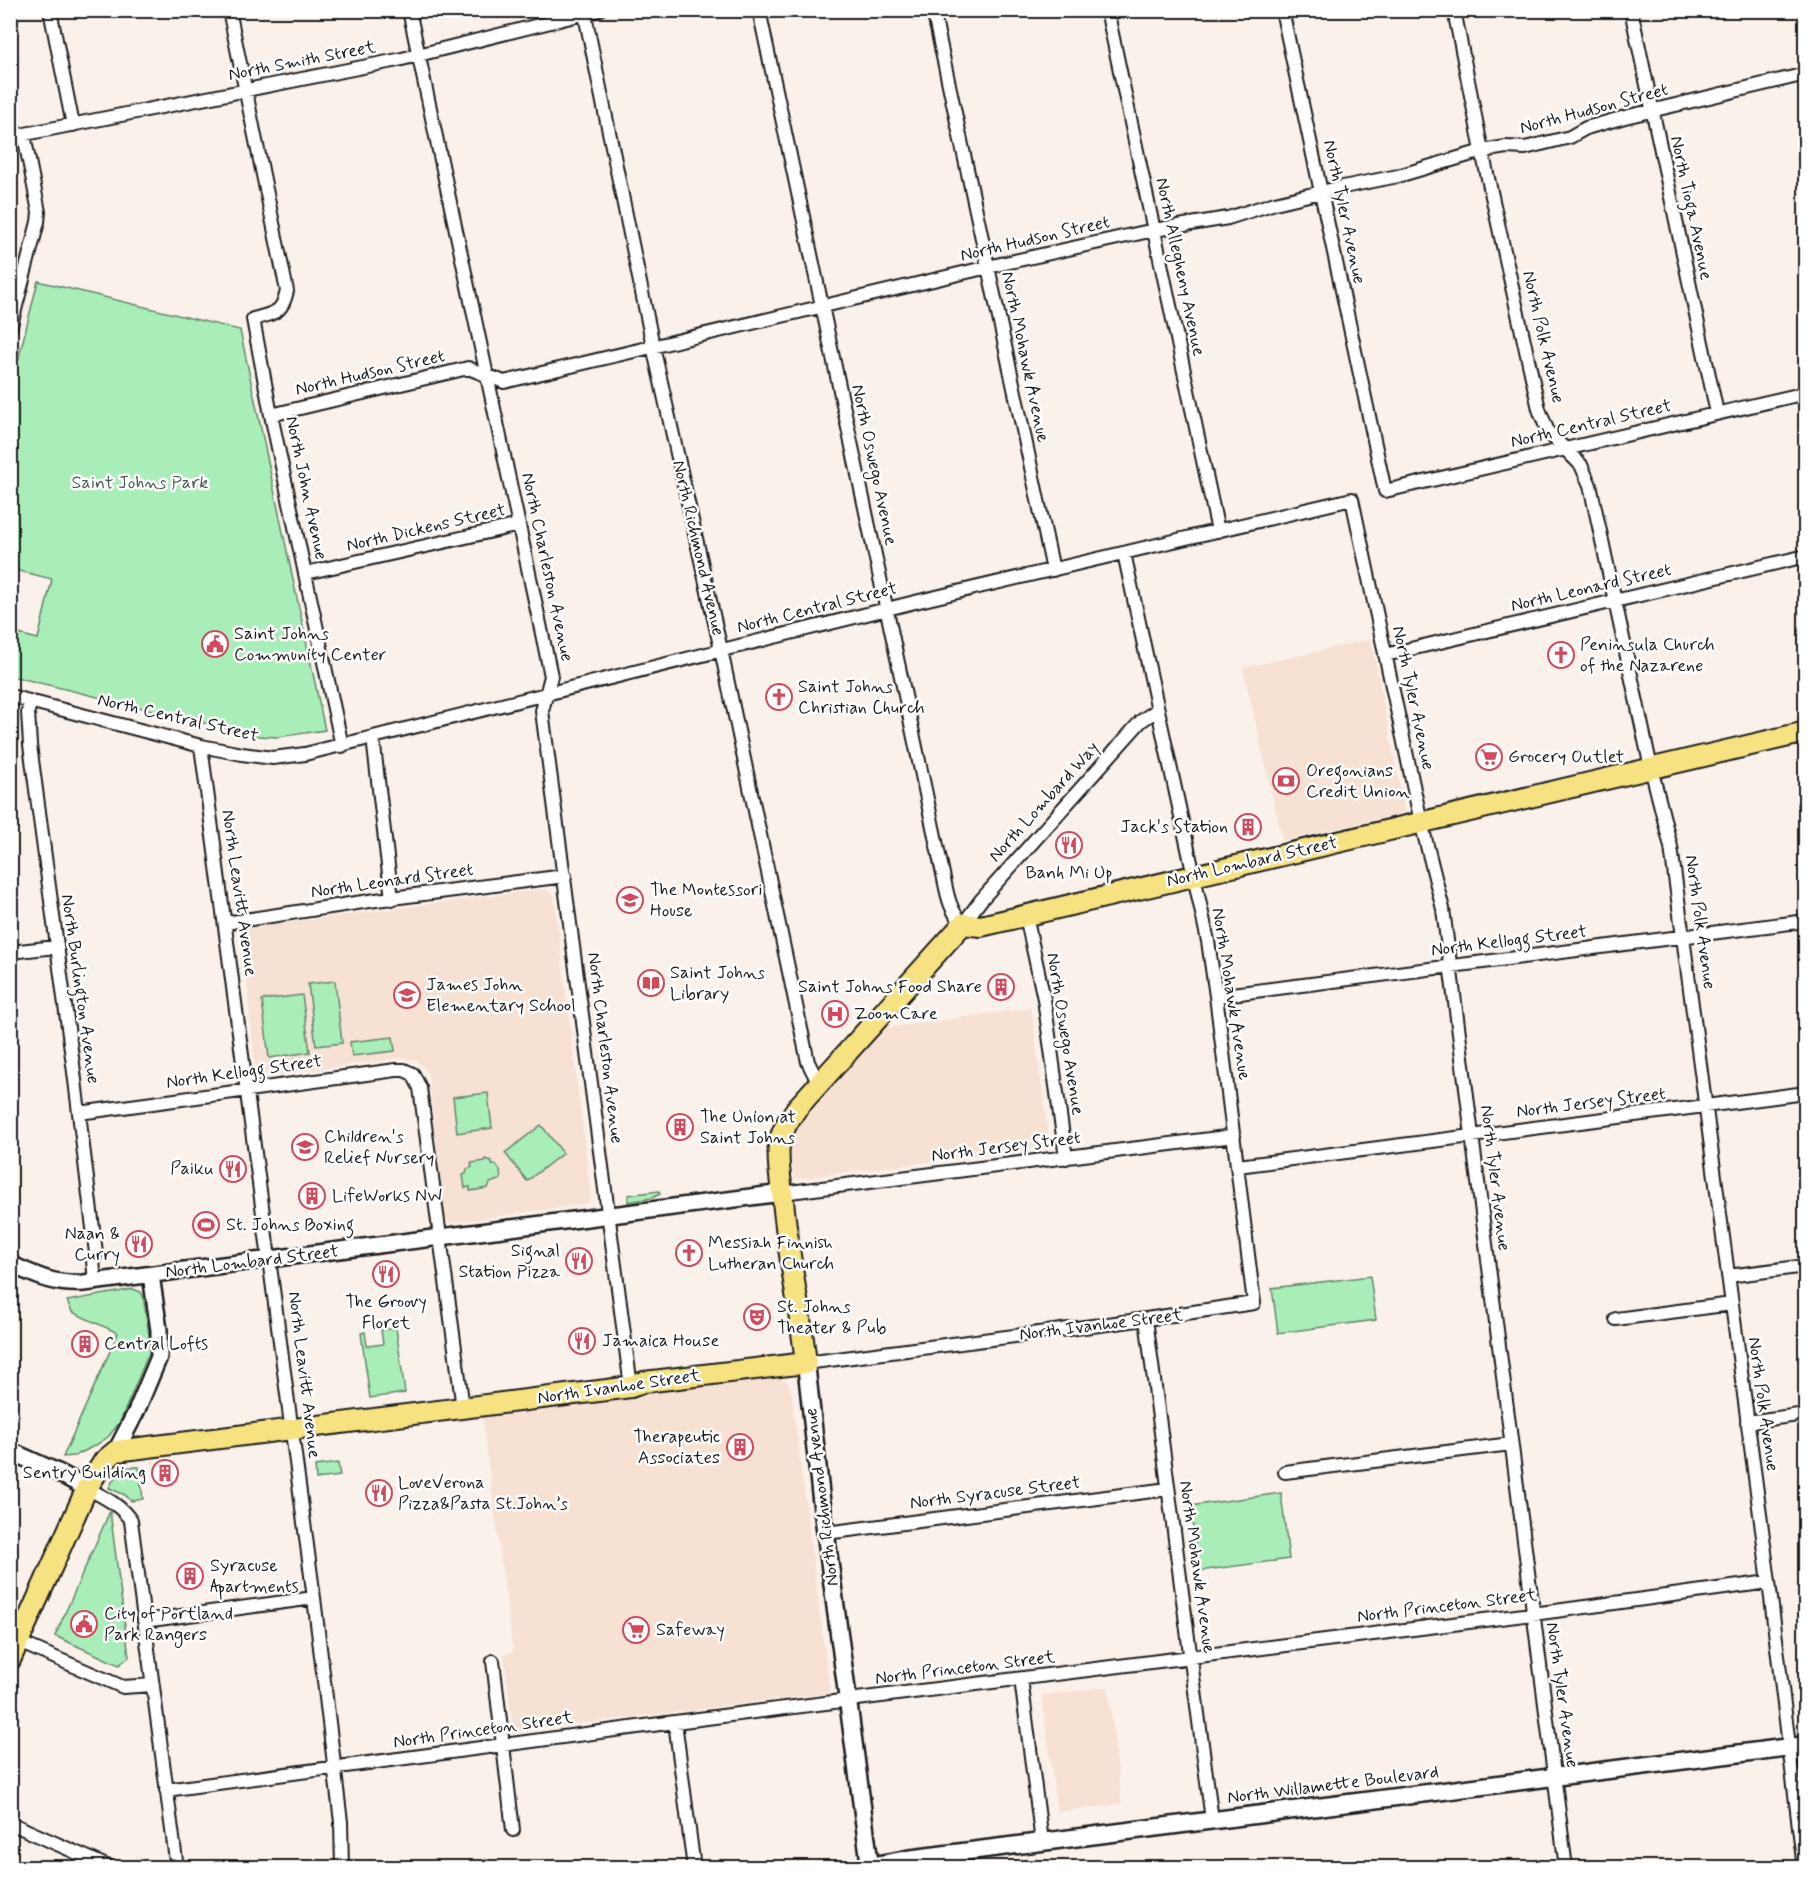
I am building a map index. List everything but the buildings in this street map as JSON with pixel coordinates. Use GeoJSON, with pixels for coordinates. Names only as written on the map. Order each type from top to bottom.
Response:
{"type":"FeatureCollection","features":[{"type":"Feature","properties":{"kind":"main road","name":"North Lombard Street"},"geometry":{"type":"LineString","coordinates":[[963,924],[981,926],[1026,916],[1806,732]]}},
{"type":"Feature","properties":{"kind":"main road"},"geometry":{"type":"LineString","coordinates":[[819,1084],[963,924]]}},
{"type":"Feature","properties":{"kind":"main road","name":"North Richmond Avenue"},"geometry":{"type":"LineString","coordinates":[[819,1084],[797,1108],[785,1128],[779,1145],[782,1193],[789,1258],[806,1363],[868,1867]]}},
{"type":"Feature","properties":{"kind":"main road","name":"North Ivanhoe Street"},"geometry":{"type":"LineString","coordinates":[[116,1450],[631,1387],[644,1382],[806,1363]]}},
{"type":"Feature","properties":{"kind":"main road"},"geometry":{"type":"LineString","coordinates":[[10,1660],[15,1640],[87,1488],[104,1461],[116,1450]]}},
{"type":"Feature","properties":{"kind":"main road"},"geometry":{"type":"LineString","coordinates":[[10,1451],[87,1488]]}},
{"type":"Feature","properties":{"kind":"main road","name":"North Willamette Boulevard"},"geometry":{"type":"LineString","coordinates":[[868,1867],[907,1859],[1806,1745]]}},
{"type":"Feature","properties":{"kind":"street"},"geometry":{"type":"LineString","coordinates":[[50,10],[74,125]]}},
{"type":"Feature","properties":{"kind":"street","name":"North John Avenue"},"geometry":{"type":"LineString","coordinates":[[229,10],[287,291],[284,305],[275,313],[253,319],[271,415],[342,746]]}},
{"type":"Feature","properties":{"kind":"street","name":"North Charleston Avenue"},"geometry":{"type":"LineString","coordinates":[[409,10],[551,676],[542,711],[631,1387]]}},
{"type":"Feature","properties":{"kind":"street","name":"North Smith Street"},"geometry":{"type":"LineString","coordinates":[[10,137],[419,54],[599,10]]}},
{"type":"Feature","properties":{"kind":"street","name":"North Oswego Avenue"},"geometry":{"type":"LineString","coordinates":[[759,10],[950,907],[963,924]]}},
{"type":"Feature","properties":{"kind":"street","name":"North Mohawk Avenue"},"geometry":{"type":"LineString","coordinates":[[933,10],[1053,570]]}},
{"type":"Feature","properties":{"kind":"street","name":"North Allegheny Avenue"},"geometry":{"type":"LineString","coordinates":[[1107,10],[1218,531]]}},
{"type":"Feature","properties":{"kind":"street","name":"North Tyler Avenue"},"geometry":{"type":"LineString","coordinates":[[1282,10],[1385,491]]}},
{"type":"Feature","properties":{"kind":"street","name":"North Polk Avenue"},"geometry":{"type":"LineString","coordinates":[[1454,10],[1482,152],[1539,409],[1548,432],[1581,465],[1590,485],[1651,768],[1671,847],[1769,1582],[1804,1868]]}},
{"type":"Feature","properties":{"kind":"street","name":"North Tioga Avenue"},"geometry":{"type":"LineString","coordinates":[[1631,10],[1717,413]]}},
{"type":"Feature","properties":{"kind":"street","name":"North Richmond Avenue"},"geometry":{"type":"LineString","coordinates":[[584,12],[653,346],[721,650],[808,1062],[819,1084]]}},
{"type":"Feature","properties":{"kind":"street","name":"North Hudson Street"},"geometry":{"type":"LineString","coordinates":[[271,415],[468,368],[504,382],[1154,230],[1228,218],[1275,203],[1398,176],[1482,152],[1506,147],[1525,148],[1570,137],[1586,128],[1614,120],[1806,74]]}},
{"type":"Feature","properties":{"kind":"street"},"geometry":{"type":"LineString","coordinates":[[10,328],[39,212],[24,135]]}},
{"type":"Feature","properties":{"kind":"street","name":"North Central Street"},"geometry":{"type":"LineString","coordinates":[[1385,491],[1806,393]]}},
{"type":"Feature","properties":{"kind":"street","name":"North Tyler Avenue"},"geometry":{"type":"LineString","coordinates":[[1352,499],[1421,822],[1441,900],[1566,1868]]}},
{"type":"Feature","properties":{"kind":"street","name":"North Central Street"},"geometry":{"type":"LineString","coordinates":[[10,696],[201,746],[273,758],[305,754],[886,609],[1352,499]]}},
{"type":"Feature","properties":{"kind":"street","name":"North Dickens Street"},"geometry":{"type":"LineString","coordinates":[[306,573],[519,525]]}},
{"type":"Feature","properties":{"kind":"street","name":"North Mohawk Avenue"},"geometry":{"type":"LineString","coordinates":[[1124,553],[1208,941],[1254,1303]]}},
{"type":"Feature","properties":{"kind":"street","name":"North Leonard Street"},"geometry":{"type":"LineString","coordinates":[[1385,655],[1806,556]]}},
{"type":"Feature","properties":{"kind":"street","name":"North Burlington Avenue"},"geometry":{"type":"LineString","coordinates":[[30,701],[28,712],[30,745],[96,1253],[93,1261],[95,1282]]}},
{"type":"Feature","properties":{"kind":"street","name":"North Lombard Way"},"geometry":{"type":"LineString","coordinates":[[963,924],[981,900],[1141,720],[1157,710]]}},
{"type":"Feature","properties":{"kind":"street"},"geometry":{"type":"LineString","coordinates":[[373,738],[392,899]]}},
{"type":"Feature","properties":{"kind":"street","name":"North Leavitt Avenue"},"geometry":{"type":"LineString","coordinates":[[201,746],[315,1598],[341,1822],[342,1868]]}},
{"type":"Feature","properties":{"kind":"street","name":"North Leonard Street"},"geometry":{"type":"LineString","coordinates":[[225,923],[565,876]]}},
{"type":"Feature","properties":{"kind":"street","name":"North Oswego Avenue"},"geometry":{"type":"LineString","coordinates":[[1026,916],[1044,999],[1065,1158]]}},
{"type":"Feature","properties":{"kind":"street","name":"North Kellogg Street"},"geometry":{"type":"LineString","coordinates":[[1216,996],[1806,921]]}},
{"type":"Feature","properties":{"kind":"street"},"geometry":{"type":"LineString","coordinates":[[10,952],[56,947]]}},
{"type":"Feature","properties":{"kind":"street","name":"North Kellogg Street"},"geometry":{"type":"LineString","coordinates":[[79,1113],[404,1070],[413,1074],[420,1088],[439,1237]]}},
{"type":"Feature","properties":{"kind":"street","name":"North Jersey Street"},"geometry":{"type":"LineString","coordinates":[[1238,1166],[1806,1094]]}},
{"type":"Feature","properties":{"kind":"street","name":"North Jersey Street"},"geometry":{"type":"LineString","coordinates":[[782,1193],[1234,1136]]}},
{"type":"Feature","properties":{"kind":"street","name":"North Lombard Street"},"geometry":{"type":"LineString","coordinates":[[10,1264],[51,1281],[73,1284],[95,1282],[782,1193]]}},
{"type":"Feature","properties":{"kind":"street"},"geometry":{"type":"LineString","coordinates":[[439,1237],[463,1407]]}},
{"type":"Feature","properties":{"kind":"street"},"geometry":{"type":"LineString","coordinates":[[1728,1276],[1806,1266]]}},
{"type":"Feature","properties":{"kind":"street"},"geometry":{"type":"LineString","coordinates":[[116,1450],[136,1412],[159,1357],[159,1329],[151,1275]]}},
{"type":"Feature","properties":{"kind":"street","name":"North Ivanhoe Street"},"geometry":{"type":"LineString","coordinates":[[806,1363],[1254,1303]]}},
{"type":"Feature","properties":{"kind":"street"},"geometry":{"type":"LineString","coordinates":[[1616,1319],[1732,1304]]}},
{"type":"Feature","properties":{"kind":"street","name":"North Mohawk Avenue"},"geometry":{"type":"LineString","coordinates":[[1146,1319],[1212,1820]]}},
{"type":"Feature","properties":{"kind":"street"},"geometry":{"type":"LineString","coordinates":[[1748,1422],[1806,1414]]}},
{"type":"Feature","properties":{"kind":"street"},"geometry":{"type":"LineString","coordinates":[[1285,1472],[1511,1444]]}},
{"type":"Feature","properties":{"kind":"street"},"geometry":{"type":"LineString","coordinates":[[87,1488],[117,1506],[131,1521],[177,1868]]}},
{"type":"Feature","properties":{"kind":"street","name":"North Syracuse Street"},"geometry":{"type":"LineString","coordinates":[[826,1533],[1168,1489]]}},
{"type":"Feature","properties":{"kind":"street","name":"North Princeton Street"},"geometry":{"type":"LineString","coordinates":[[166,1790],[675,1722],[1769,1582]]}},
{"type":"Feature","properties":{"kind":"street"},"geometry":{"type":"LineString","coordinates":[[144,1621],[315,1598]]}},
{"type":"Feature","properties":{"kind":"street"},"geometry":{"type":"LineString","coordinates":[[15,1640],[123,1687],[153,1685]]}},
{"type":"Feature","properties":{"kind":"street"},"geometry":{"type":"LineString","coordinates":[[492,1661],[513,1830]]}},
{"type":"Feature","properties":{"kind":"street"},"geometry":{"type":"LineString","coordinates":[[1021,1679],[1042,1842]]}},
{"type":"Feature","properties":{"kind":"street"},"geometry":{"type":"LineString","coordinates":[[675,1722],[694,1868]]}},
{"type":"Feature","properties":{"kind":"street"},"geometry":{"type":"LineString","coordinates":[[10,1823],[111,1868]]}},
{"type":"Feature","properties":{"kind":"shaded area"},"geometry":{"type":"Polygon","coordinates":[[[1371,639],[1405,813],[1283,841],[1243,668],[1371,639]]]}},
{"type":"Feature","properties":{"kind":"shaded area","name":"James John Elementary School"},"geometry":{"type":"Polygon","coordinates":[[[546,889],[554,895],[591,1197],[588,1203],[583,1204],[450,1223],[445,1220],[429,1078],[426,1069],[416,1060],[403,1058],[263,1076],[260,1074],[255,1067],[242,931],[247,928],[546,889]]]}},
{"type":"Feature","properties":{"kind":"shaded area"},"geometry":{"type":"Polygon","coordinates":[[[1031,1008],[1050,1146],[795,1179],[790,1153],[794,1134],[802,1120],[884,1028],[1031,1008]]]}},
{"type":"Feature","properties":{"kind":"shaded area"},"geometry":{"type":"Polygon","coordinates":[[[777,1376],[788,1383],[791,1391],[830,1693],[513,1732],[504,1654],[513,1652],[482,1414],[777,1376]]]}},
{"type":"Feature","properties":{"kind":"shaded area"},"geometry":{"type":"Polygon","coordinates":[[[1108,1687],[1122,1804],[1057,1812],[1042,1695],[1108,1687]]]}},
{"type":"Feature","properties":{"kind":"green space","name":"Saint Johns Park"},"geometry":{"type":"Polygon","coordinates":[[[38,281],[240,330],[325,730],[277,737],[258,736],[11,676],[11,632],[38,639],[52,579],[11,569],[11,388],[38,281]]]}},
{"type":"Feature","properties":{"kind":"green space"},"geometry":{"type":"Polygon","coordinates":[[[335,981],[342,1043],[316,1046],[308,984],[335,981]]]}},
{"type":"Feature","properties":{"kind":"green space"},"geometry":{"type":"Polygon","coordinates":[[[302,995],[310,1052],[269,1058],[262,1000],[302,995]]]}},
{"type":"Feature","properties":{"kind":"green space"},"geometry":{"type":"Polygon","coordinates":[[[393,1037],[395,1051],[352,1056],[350,1042],[393,1037]]]}},
{"type":"Feature","properties":{"kind":"green space"},"geometry":{"type":"Polygon","coordinates":[[[488,1093],[492,1128],[457,1133],[453,1097],[488,1093]]]}},
{"type":"Feature","properties":{"kind":"green space"},"geometry":{"type":"Polygon","coordinates":[[[541,1125],[563,1153],[527,1181],[505,1153],[541,1125]]]}},
{"type":"Feature","properties":{"kind":"green space"},"geometry":{"type":"Polygon","coordinates":[[[485,1159],[492,1161],[492,1165],[496,1165],[500,1170],[501,1179],[490,1183],[488,1188],[470,1191],[470,1187],[465,1188],[463,1175],[466,1174],[467,1169],[472,1167],[471,1163],[485,1161],[485,1159]]]}},
{"type":"Feature","properties":{"kind":"green space"},"geometry":{"type":"Polygon","coordinates":[[[659,1191],[660,1194],[652,1198],[628,1202],[628,1195],[659,1191]]]}},
{"type":"Feature","properties":{"kind":"green space"},"geometry":{"type":"Polygon","coordinates":[[[1370,1276],[1376,1320],[1278,1333],[1272,1288],[1370,1276]]]}},
{"type":"Feature","properties":{"kind":"green space"},"geometry":{"type":"Polygon","coordinates":[[[133,1289],[141,1292],[143,1296],[151,1348],[120,1422],[108,1437],[75,1456],[63,1457],[118,1333],[72,1312],[67,1301],[133,1289]]]}},
{"type":"Feature","properties":{"kind":"green space"},"geometry":{"type":"Polygon","coordinates":[[[396,1328],[405,1393],[370,1398],[361,1333],[365,1332],[367,1346],[383,1344],[381,1330],[396,1328]]]}},
{"type":"Feature","properties":{"kind":"green space"},"geometry":{"type":"Polygon","coordinates":[[[338,1463],[340,1476],[316,1479],[315,1466],[338,1463]]]}},
{"type":"Feature","properties":{"kind":"green space"},"geometry":{"type":"Polygon","coordinates":[[[129,1467],[139,1467],[143,1499],[131,1501],[125,1495],[109,1488],[117,1475],[129,1467]]]}},
{"type":"Feature","properties":{"kind":"green space"},"geometry":{"type":"Polygon","coordinates":[[[1281,1493],[1289,1559],[1199,1571],[1190,1506],[1281,1493]]]}},
{"type":"Feature","properties":{"kind":"green space"},"geometry":{"type":"Polygon","coordinates":[[[110,1511],[129,1657],[119,1665],[55,1636],[110,1511]]]}},
{"type":"Feature","properties":{"kind":"place","name":"Saint Johns Community Center"},"geometry":{"type":"Point","coordinates":[215,644]}},
{"type":"Feature","properties":{"kind":"place","name":"Peninsula Church of the Nazarene"},"geometry":{"type":"Point","coordinates":[1561,655]}},
{"type":"Feature","properties":{"kind":"place","name":"Saint Johns Christian Church"},"geometry":{"type":"Point","coordinates":[779,697]}},
{"type":"Feature","properties":{"kind":"place","name":"Grocery Outlet"},"geometry":{"type":"Point","coordinates":[1489,757]}},
{"type":"Feature","properties":{"kind":"place","name":"Oregonians Credit Union"},"geometry":{"type":"Point","coordinates":[1286,781]}},
{"type":"Feature","properties":{"kind":"place","name":"Jack's Station"},"geometry":{"type":"Point","coordinates":[1248,827]}},
{"type":"Feature","properties":{"kind":"place","name":"Banh Mi Up"},"geometry":{"type":"Point","coordinates":[1069,845]}},
{"type":"Feature","properties":{"kind":"place","name":"The Montessori House"},"geometry":{"type":"Point","coordinates":[630,900]}},
{"type":"Feature","properties":{"kind":"place","name":"Saint Johns Library"},"geometry":{"type":"Point","coordinates":[651,983]}},
{"type":"Feature","properties":{"kind":"place","name":"Saint Johns Food Share"},"geometry":{"type":"Point","coordinates":[1001,987]}},
{"type":"Feature","properties":{"kind":"place","name":"James John Elementary School"},"geometry":{"type":"Point","coordinates":[407,995]}},
{"type":"Feature","properties":{"kind":"place","name":"ZoomCare"},"geometry":{"type":"Point","coordinates":[835,1014]}},
{"type":"Feature","properties":{"kind":"place","name":"The Union at Saint Johns"},"geometry":{"type":"Point","coordinates":[680,1127]}},
{"type":"Feature","properties":{"kind":"place","name":"Children's Relief Nursery"},"geometry":{"type":"Point","coordinates":[305,1147]}},
{"type":"Feature","properties":{"kind":"place","name":"Paiku"},"geometry":{"type":"Point","coordinates":[233,1169]}},
{"type":"Feature","properties":{"kind":"place","name":"LifeWorks NW"},"geometry":{"type":"Point","coordinates":[312,1196]}},
{"type":"Feature","properties":{"kind":"place","name":"St. Johns Boxing"},"geometry":{"type":"Point","coordinates":[206,1225]}},
{"type":"Feature","properties":{"kind":"place","name":"Naan & Curry"},"geometry":{"type":"Point","coordinates":[139,1244]}},
{"type":"Feature","properties":{"kind":"place","name":"Messiah Finnish Lutheran Church"},"geometry":{"type":"Point","coordinates":[689,1253]}},
{"type":"Feature","properties":{"kind":"place","name":"Signal Station Pizza"},"geometry":{"type":"Point","coordinates":[579,1261]}},
{"type":"Feature","properties":{"kind":"place","name":"The Groovy Floret"},"geometry":{"type":"Point","coordinates":[386,1274]}},
{"type":"Feature","properties":{"kind":"place","name":"St. Johns Theater & Pub"},"geometry":{"type":"Point","coordinates":[757,1317]}},
{"type":"Feature","properties":{"kind":"place","name":"Jamaica House"},"geometry":{"type":"Point","coordinates":[582,1341]}},
{"type":"Feature","properties":{"kind":"place","name":"Central Lofts"},"geometry":{"type":"Point","coordinates":[85,1344]}},
{"type":"Feature","properties":{"kind":"place","name":"Therapeutic Associates"},"geometry":{"type":"Point","coordinates":[740,1447]}},
{"type":"Feature","properties":{"kind":"place","name":"Sentry Building"},"geometry":{"type":"Point","coordinates":[165,1473]}},
{"type":"Feature","properties":{"kind":"place","name":"LoveVerona Pizza&Pasta St.John’s"},"geometry":{"type":"Point","coordinates":[379,1493]}},
{"type":"Feature","properties":{"kind":"place","name":"Syracuse Apartments"},"geometry":{"type":"Point","coordinates":[190,1576]}},
{"type":"Feature","properties":{"kind":"place","name":"City of Portland Park Rangers"},"geometry":{"type":"Point","coordinates":[84,1624]}},
{"type":"Feature","properties":{"kind":"place","name":"Safeway"},"geometry":{"type":"Point","coordinates":[636,1630]}}]}
